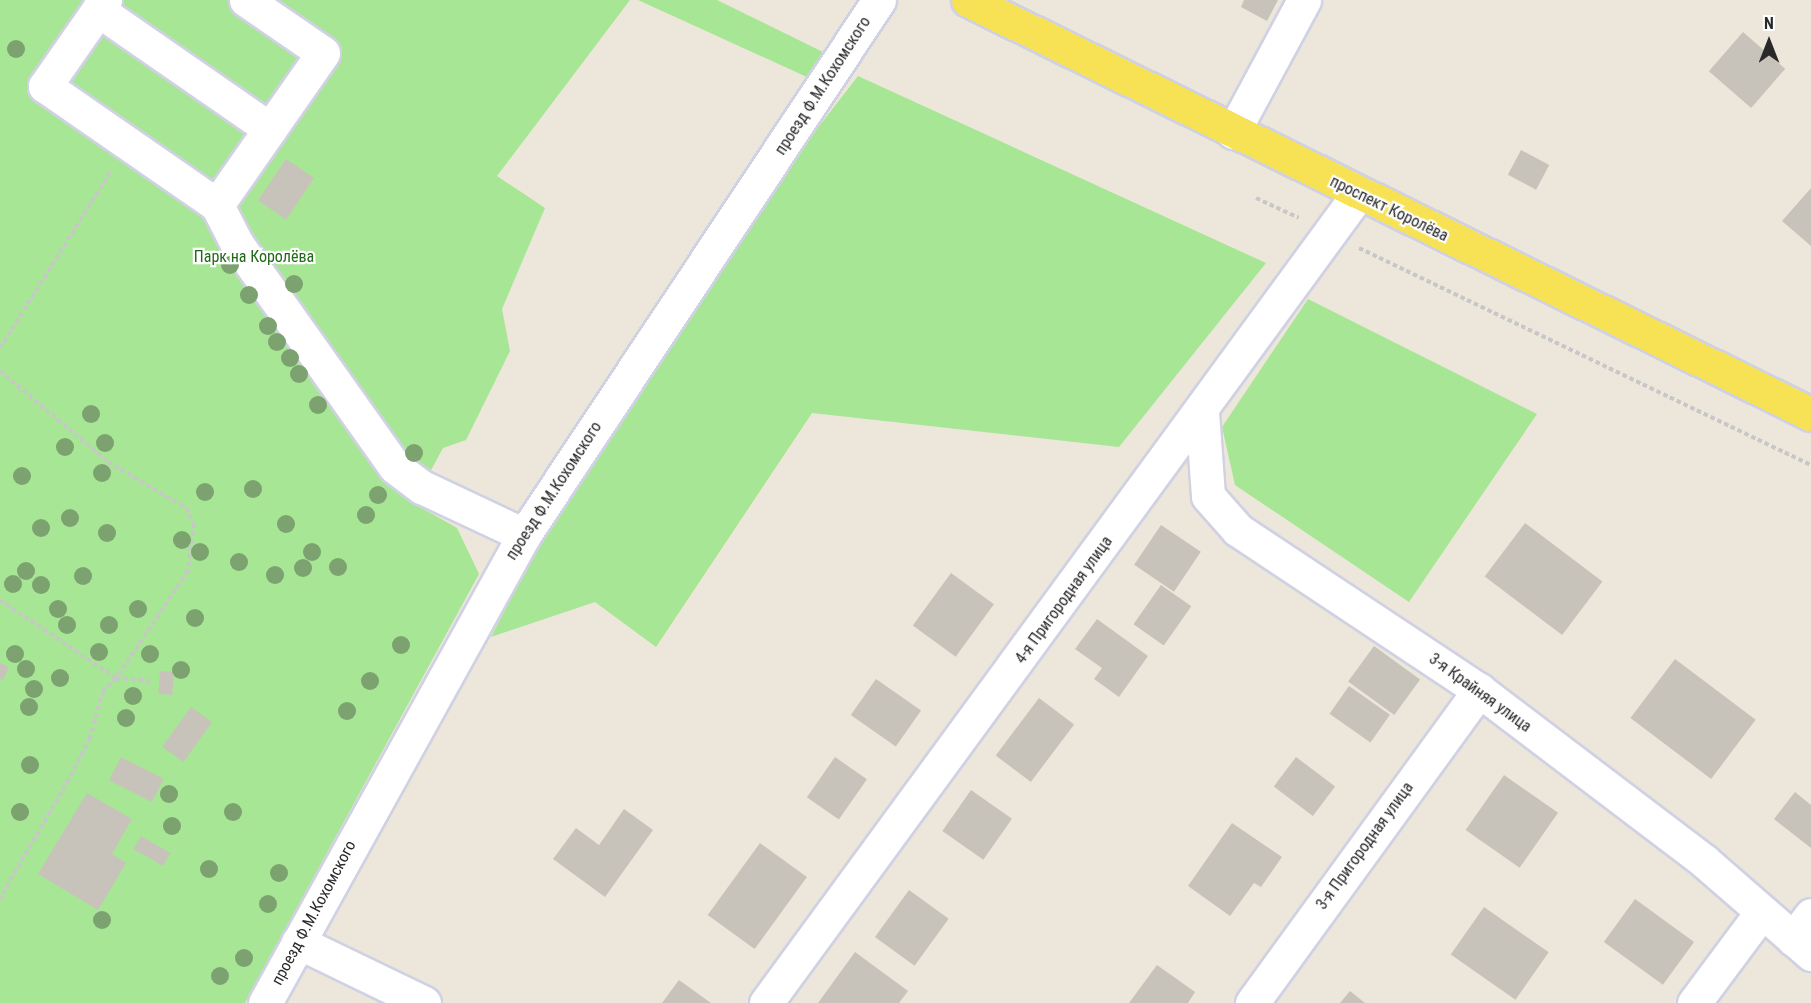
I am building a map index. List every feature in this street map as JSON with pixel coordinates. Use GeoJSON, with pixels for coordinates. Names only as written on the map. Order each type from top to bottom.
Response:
{"type":"FeatureCollection","features":[{"type":"Feature","properties":{"kind":"main road","name":"проспект Королёва"},"geometry":{"type":"LineString","coordinates":[[968,0],[1358,194],[1811,414]]}},
{"type":"Feature","properties":{"kind":"street"},"geometry":{"type":"LineString","coordinates":[[217,206],[323,53],[246,0]]}},
{"type":"Feature","properties":{"kind":"street","name":"проезд Ф.М.Кохомского"},"geometry":{"type":"LineString","coordinates":[[265,1003],[524,535],[879,0]]}},
{"type":"Feature","properties":{"kind":"street"},"geometry":{"type":"LineString","coordinates":[[1233,132],[1304,0]]}},
{"type":"Feature","properties":{"kind":"street"},"geometry":{"type":"LineString","coordinates":[[270,129],[101,5],[45,86],[217,206],[237,244],[395,467],[422,487],[524,535]]}},
{"type":"Feature","properties":{"kind":"street","name":"4-я Пригородная улица"},"geometry":{"type":"LineString","coordinates":[[766,1003],[1202,412],[1358,194]]}},
{"type":"Feature","properties":{"kind":"street","name":"3-я Крайняя улица"},"geometry":{"type":"LineString","coordinates":[[1202,412],[1208,496],[1238,530],[1479,690],[1704,861],[1761,913],[1805,936]]}},
{"type":"Feature","properties":{"kind":"street","name":"3-я Пригородная улица"},"geometry":{"type":"LineString","coordinates":[[1252,1003],[1479,690]]}},
{"type":"Feature","properties":{"kind":"street"},"geometry":{"type":"LineString","coordinates":[[1694,1003],[1761,913]]}},
{"type":"Feature","properties":{"kind":"street"},"geometry":{"type":"LineString","coordinates":[[298,942],[424,1003]]}},
{"type":"Feature","properties":{"kind":"path"},"geometry":{"type":"LineString","coordinates":[[0,348],[128,143]]}},
{"type":"Feature","properties":{"kind":"path"},"geometry":{"type":"LineString","coordinates":[[1256,198],[1811,465]]}},
{"type":"Feature","properties":{"kind":"path"},"geometry":{"type":"LineString","coordinates":[[0,371],[108,462],[186,508],[194,524],[184,578],[116,678],[103,691],[90,738],[0,898]]}},
{"type":"Feature","properties":{"kind":"path"},"geometry":{"type":"LineString","coordinates":[[0,600],[116,678],[152,681]]}},
{"type":"Feature","properties":{"kind":"green space","name":"Парк на Королёва"},"geometry":{"type":"Polygon","coordinates":[[[0,0],[630,0],[497,176],[545,208],[502,309],[510,351],[466,440],[443,448],[413,503],[457,528],[479,574],[245,1003],[0,1003],[0,0]]]}},
{"type":"Feature","properties":{"kind":"green space"},"geometry":{"type":"Polygon","coordinates":[[[638,0],[717,0],[825,53],[807,77],[638,0]]]}},
{"type":"Feature","properties":{"kind":"green space"},"geometry":{"type":"Polygon","coordinates":[[[858,76],[1266,263],[1119,447],[812,413],[656,647],[595,602],[491,637],[546,531],[778,179],[858,76]]]}},
{"type":"Feature","properties":{"kind":"green space"},"geometry":{"type":"Polygon","coordinates":[[[1308,299],[1537,414],[1409,602],[1235,485],[1222,427],[1308,299]]]}},
{"type":"Feature","properties":{"kind":"building"},"geometry":{"type":"Polygon","coordinates":[[[1244,0],[1278,0],[1267,21],[1241,7],[1244,0]]]}},
{"type":"Feature","properties":{"kind":"building"},"geometry":{"type":"Polygon","coordinates":[[[1743,32],[1785,69],[1751,108],[1709,71],[1743,32]]]}},
{"type":"Feature","properties":{"kind":"building"},"geometry":{"type":"Polygon","coordinates":[[[1521,150],[1549,165],[1536,190],[1508,175],[1521,150]]]}},
{"type":"Feature","properties":{"kind":"building"},"geometry":{"type":"Polygon","coordinates":[[[286,159],[314,178],[286,219],[258,200],[286,159]]]}},
{"type":"Feature","properties":{"kind":"building"},"geometry":{"type":"Polygon","coordinates":[[[1811,188],[1811,246],[1782,221],[1811,188]]]}},
{"type":"Feature","properties":{"kind":"building"},"geometry":{"type":"Polygon","coordinates":[[[1525,523],[1602,581],[1562,635],[1485,577],[1525,523]]]}},
{"type":"Feature","properties":{"kind":"building"},"geometry":{"type":"Polygon","coordinates":[[[1161,525],[1201,552],[1174,592],[1134,565],[1161,525]]]}},
{"type":"Feature","properties":{"kind":"building"},"geometry":{"type":"Polygon","coordinates":[[[951,573],[994,604],[956,657],[913,626],[951,573]]]}},
{"type":"Feature","properties":{"kind":"building"},"geometry":{"type":"Polygon","coordinates":[[[1161,585],[1191,606],[1164,646],[1133,624],[1161,585]]]}},
{"type":"Feature","properties":{"kind":"building"},"geometry":{"type":"Polygon","coordinates":[[[1097,619],[1148,656],[1119,697],[1094,679],[1102,668],[1075,649],[1097,619]]]}},
{"type":"Feature","properties":{"kind":"building"},"geometry":{"type":"Polygon","coordinates":[[[1374,646],[1420,680],[1394,715],[1348,682],[1374,646]]]}},
{"type":"Feature","properties":{"kind":"building"},"geometry":{"type":"Polygon","coordinates":[[[1675,659],[1756,720],[1711,779],[1630,718],[1675,659]]]}},
{"type":"Feature","properties":{"kind":"building"},"geometry":{"type":"Polygon","coordinates":[[[0,663],[9,667],[3,680],[0,679],[0,663]]]}},
{"type":"Feature","properties":{"kind":"building"},"geometry":{"type":"Polygon","coordinates":[[[160,671],[174,672],[172,695],[158,694],[160,671]]]}},
{"type":"Feature","properties":{"kind":"building"},"geometry":{"type":"Polygon","coordinates":[[[876,679],[921,711],[896,747],[851,715],[876,679]]]}},
{"type":"Feature","properties":{"kind":"building"},"geometry":{"type":"Polygon","coordinates":[[[1349,686],[1390,715],[1370,743],[1329,714],[1349,686]]]}},
{"type":"Feature","properties":{"kind":"building"},"geometry":{"type":"Polygon","coordinates":[[[1039,698],[1074,724],[1031,782],[996,756],[1039,698]]]}},
{"type":"Feature","properties":{"kind":"building"},"geometry":{"type":"Polygon","coordinates":[[[191,707],[212,722],[183,762],[162,747],[191,707]]]}},
{"type":"Feature","properties":{"kind":"building"},"geometry":{"type":"Polygon","coordinates":[[[121,757],[164,779],[152,802],[109,780],[121,757]]]}},
{"type":"Feature","properties":{"kind":"building"},"geometry":{"type":"Polygon","coordinates":[[[835,757],[867,779],[839,820],[807,797],[835,757]]]}},
{"type":"Feature","properties":{"kind":"building"},"geometry":{"type":"Polygon","coordinates":[[[1296,757],[1335,786],[1313,816],[1274,787],[1296,757]]]}},
{"type":"Feature","properties":{"kind":"building"},"geometry":{"type":"Polygon","coordinates":[[[1504,775],[1558,813],[1520,868],[1466,830],[1504,775]]]}},
{"type":"Feature","properties":{"kind":"building"},"geometry":{"type":"Polygon","coordinates":[[[971,790],[1012,819],[983,860],[942,831],[971,790]]]}},
{"type":"Feature","properties":{"kind":"building"},"geometry":{"type":"Polygon","coordinates":[[[1795,792],[1811,805],[1811,848],[1774,819],[1795,792]]]}},
{"type":"Feature","properties":{"kind":"building"},"geometry":{"type":"Polygon","coordinates":[[[87,793],[132,819],[112,854],[126,863],[98,910],[38,874],[87,793]]]}},
{"type":"Feature","properties":{"kind":"building"},"geometry":{"type":"Polygon","coordinates":[[[624,809],[653,830],[605,897],[553,859],[576,828],[599,845],[624,809]]]}},
{"type":"Feature","properties":{"kind":"building"},"geometry":{"type":"Polygon","coordinates":[[[1232,823],[1282,857],[1261,887],[1254,883],[1230,916],[1188,886],[1232,823]]]}},
{"type":"Feature","properties":{"kind":"building"},"geometry":{"type":"Polygon","coordinates":[[[141,836],[170,853],[163,866],[134,849],[141,836]]]}},
{"type":"Feature","properties":{"kind":"building"},"geometry":{"type":"Polygon","coordinates":[[[760,843],[807,877],[755,949],[708,915],[760,843]]]}},
{"type":"Feature","properties":{"kind":"building"},"geometry":{"type":"Polygon","coordinates":[[[909,890],[949,919],[915,966],[875,937],[909,890]]]}},
{"type":"Feature","properties":{"kind":"building"},"geometry":{"type":"Polygon","coordinates":[[[1635,899],[1694,942],[1663,985],[1604,942],[1635,899]]]}},
{"type":"Feature","properties":{"kind":"building"},"geometry":{"type":"Polygon","coordinates":[[[1484,907],[1549,952],[1515,1000],[1451,955],[1484,907]]]}},
{"type":"Feature","properties":{"kind":"building"},"geometry":{"type":"Polygon","coordinates":[[[855,952],[908,991],[899,1003],[818,1003],[855,952]]]}},
{"type":"Feature","properties":{"kind":"building"},"geometry":{"type":"Polygon","coordinates":[[[1157,965],[1195,992],[1188,1003],[1129,1003],[1157,965]]]}},
{"type":"Feature","properties":{"kind":"building"},"geometry":{"type":"Polygon","coordinates":[[[679,980],[711,1003],[662,1003],[679,980]]]}},
{"type":"Feature","properties":{"kind":"building"},"geometry":{"type":"Polygon","coordinates":[[[1350,991],[1365,1003],[1340,1003],[1350,991]]]}}]}
